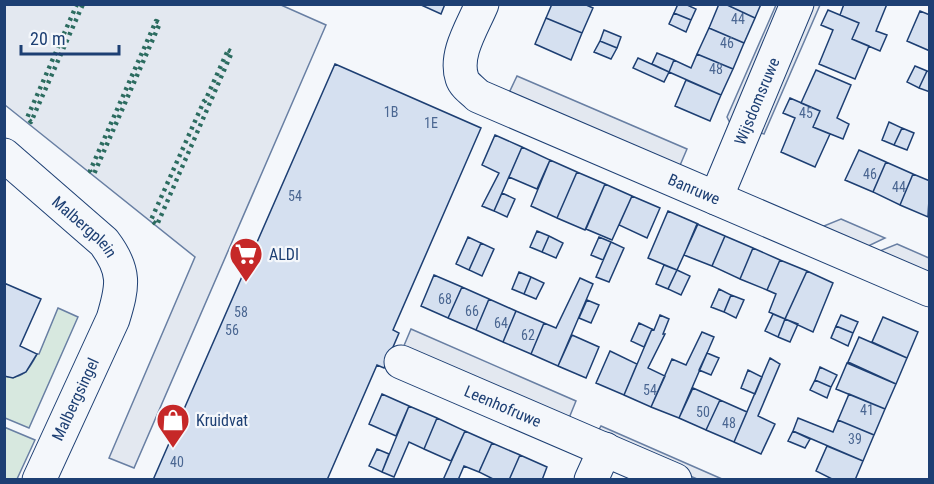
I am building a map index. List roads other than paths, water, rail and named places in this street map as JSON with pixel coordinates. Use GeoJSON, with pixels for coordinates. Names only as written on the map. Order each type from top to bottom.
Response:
{"type":"FeatureCollection","features":[{"type":"Feature","properties":{"kind":"street","name":"Banruwe"},"geometry":{"type":"LineString","coordinates":[[482,4],[462,52],[462,80],[478,96],[930,290]]}},
{"type":"Feature","properties":{"kind":"street","name":"Wijsdomsruwe"},"geometry":{"type":"LineString","coordinates":[[716,198],[797,4]]}},
{"type":"Feature","properties":{"kind":"street","name":"Malbergplein"},"geometry":{"type":"LineString","coordinates":[[4,155],[104,242],[113,254],[120,269],[121,292],[113,319]]}},
{"type":"Feature","properties":{"kind":"street","name":"Malbergsingel"},"geometry":{"type":"LineString","coordinates":[[39,480],[113,319]]}},
{"type":"Feature","properties":{"kind":"street","name":"Leenhofruwe"},"geometry":{"type":"LineString","coordinates":[[401,362],[675,480]]}},
{"type":"Feature","properties":{"kind":"street"},"geometry":{"type":"LineString","coordinates":[[591,480],[605,449]]}},
{"type":"Feature","properties":{"kind":"place","name":"ALDI"},"geometry":{"type":"Point","coordinates":[246,283]}},
{"type":"Feature","properties":{"kind":"place","name":"Kruidvat"},"geometry":{"type":"Point","coordinates":[173,449]}}]}
